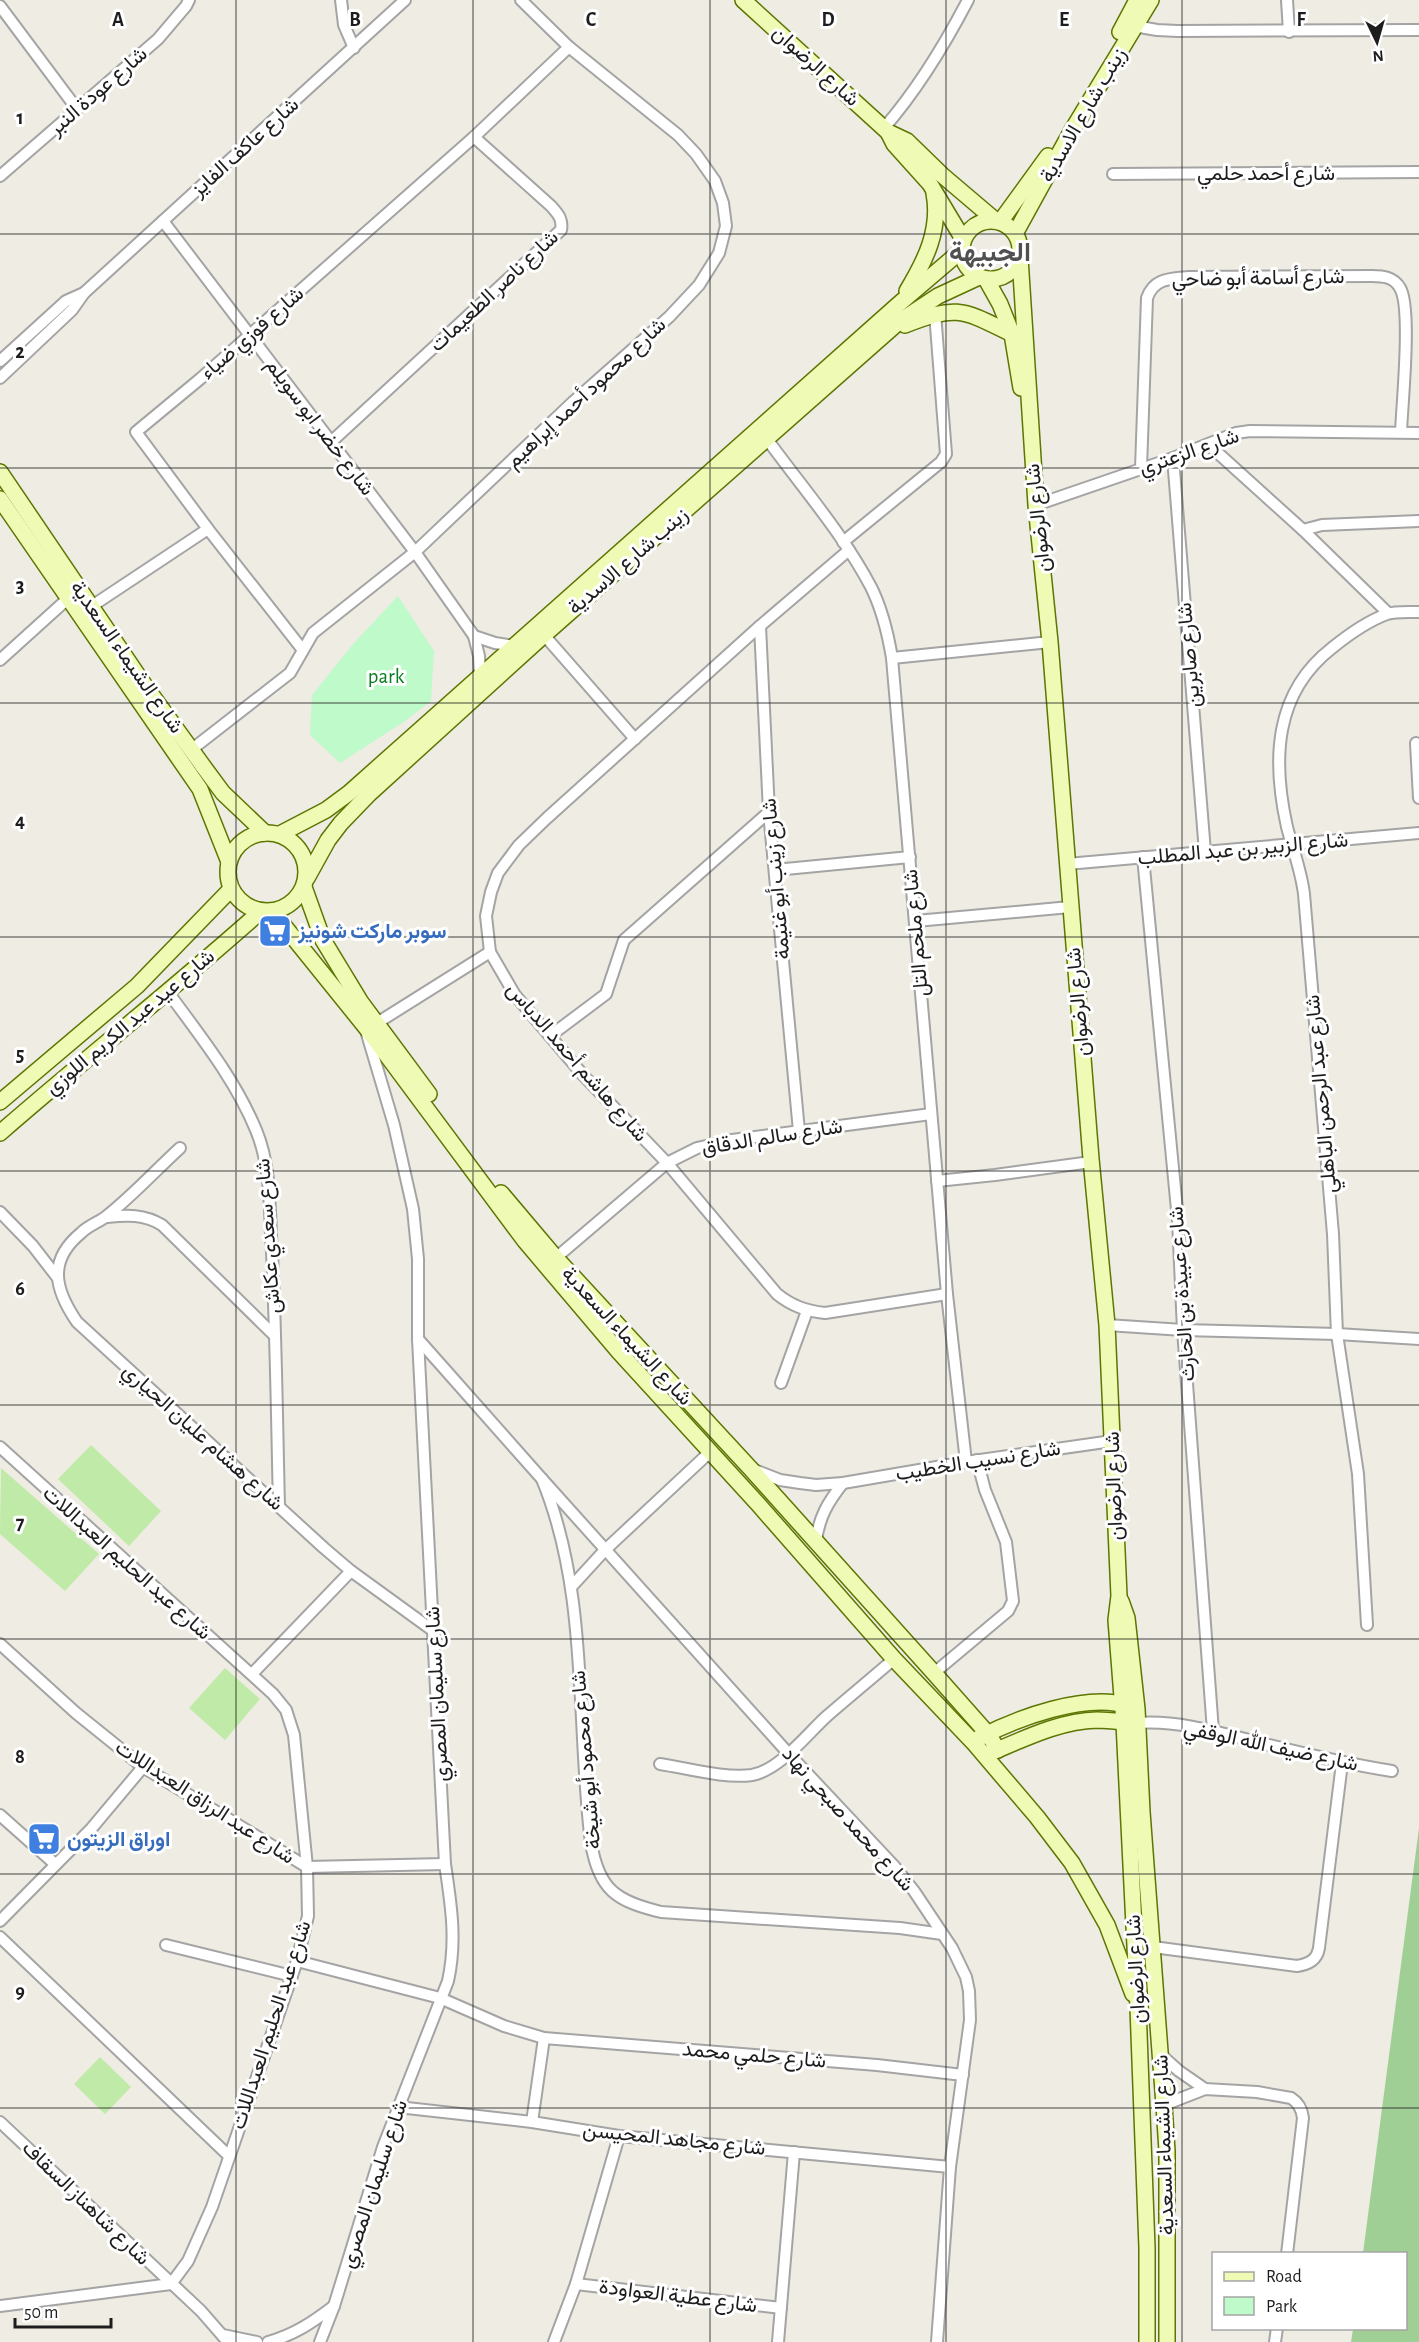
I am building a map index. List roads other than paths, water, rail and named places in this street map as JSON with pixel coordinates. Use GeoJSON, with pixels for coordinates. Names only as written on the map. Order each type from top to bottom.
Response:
{"type":"FeatureCollection","features":[{"type":"Feature","properties":{"kind":"street","name":"شارع عودة النبر"},"geometry":{"type":"LineString","coordinates":[[0,176],[158,39],[189,0]]}},
{"type":"Feature","properties":{"kind":"street"},"geometry":{"type":"LineString","coordinates":[[341,0],[344,25],[354,48]]}},
{"type":"Feature","properties":{"kind":"street","name":"شارع عاكف الفايز"},"geometry":{"type":"LineString","coordinates":[[0,378],[72,310],[84,293],[405,0]]}},
{"type":"Feature","properties":{"kind":"street","name":"شارع محمود أحمد إبراهيم"},"geometry":{"type":"LineString","coordinates":[[191,750],[290,673],[313,633],[415,552],[573,402],[669,317],[699,285],[716,259],[726,226],[723,203],[715,181],[696,154],[678,135],[569,47],[521,0]]}},
{"type":"Feature","properties":{"kind":"street"},"geometry":{"type":"LineString","coordinates":[[886,130],[932,65],[968,0]]}},
{"type":"Feature","properties":{"kind":"street","name":"زينب شارع الاسدية"},"geometry":{"type":"LineString","coordinates":[[998,221],[1052,148],[1137,0]]}},
{"type":"Feature","properties":{"kind":"street","name":"زينب شارع الاسدية"},"geometry":{"type":"LineString","coordinates":[[1016,232],[1071,132],[1151,0]]}},
{"type":"Feature","properties":{"kind":"street"},"geometry":{"type":"LineString","coordinates":[[1287,0],[1289,32]]}},
{"type":"Feature","properties":{"kind":"street","name":"شارع الرضوان"},"geometry":{"type":"LineString","coordinates":[[748,2],[886,130],[907,141],[942,175],[998,221]]}},
{"type":"Feature","properties":{"kind":"street"},"geometry":{"type":"LineString","coordinates":[[0,6],[77,109]]}},
{"type":"Feature","properties":{"kind":"street"},"geometry":{"type":"LineString","coordinates":[[1134,26],[1168,31],[1419,30]]}},
{"type":"Feature","properties":{"kind":"street","name":"شارع فوزي ضياء"},"geometry":{"type":"LineString","coordinates":[[302,649],[136,432],[474,137],[569,47]]}},
{"type":"Feature","properties":{"kind":"street","name":"شارع الرضوان"},"geometry":{"type":"LineString","coordinates":[[886,130],[894,144],[930,184],[963,245]]}},
{"type":"Feature","properties":{"kind":"street","name":"شارع ناصر الطعيمات"},"geometry":{"type":"LineString","coordinates":[[331,442],[561,230],[562,223],[559,215],[474,137]]}},
{"type":"Feature","properties":{"kind":"street","name":"شارع أحمد حلمي"},"geometry":{"type":"LineString","coordinates":[[1113,174],[1419,172]]}},
{"type":"Feature","properties":{"kind":"street"},"geometry":{"type":"LineString","coordinates":[[900,303],[925,258],[932,238],[936,208],[930,184]]}},
{"type":"Feature","properties":{"kind":"street"},"geometry":{"type":"LineString","coordinates":[[985,220],[998,221],[1016,232],[1021,244],[1020,258],[1013,271],[1001,278],[983,278],[970,270],[964,261],[963,245],[976,224],[985,220]]}},
{"type":"Feature","properties":{"kind":"street","name":"شارع خضر ابو سويلم"},"geometry":{"type":"LineString","coordinates":[[164,221],[415,552],[474,636],[480,656],[480,677]]}},
{"type":"Feature","properties":{"kind":"street","name":"زينب شارع الاسدية"},"geometry":{"type":"LineString","coordinates":[[272,834],[337,803],[963,245]]}},
{"type":"Feature","properties":{"kind":"street","name":"شارع الرضوان"},"geometry":{"type":"LineString","coordinates":[[1020,258],[1030,392],[1028,408],[1050,642],[1091,1162],[1107,1325],[1119,1596],[1116,1620],[1121,1704]]}},
{"type":"Feature","properties":{"kind":"street","name":"شارع أسامة أبو ضاحي"},"geometry":{"type":"LineString","coordinates":[[1141,468],[1147,298],[1150,290],[1162,280],[1189,277],[1382,276],[1394,281],[1402,292],[1406,314],[1401,432]]}},
{"type":"Feature","properties":{"kind":"street","name":"شارع الرضوان"},"geometry":{"type":"LineString","coordinates":[[983,278],[1000,304],[1012,334],[1021,388],[1028,408]]}},
{"type":"Feature","properties":{"kind":"street","name":"زينب شارع الاسدية"},"geometry":{"type":"LineString","coordinates":[[305,883],[340,823],[544,635],[888,332],[938,296],[983,278]]}},
{"type":"Feature","properties":{"kind":"street","name":"شارع عاكف الفايز"},"geometry":{"type":"LineString","coordinates":[[0,361],[66,301],[84,293]]}},
{"type":"Feature","properties":{"kind":"street"},"geometry":{"type":"LineString","coordinates":[[888,332],[935,313],[956,311],[972,315],[1012,334]]}},
{"type":"Feature","properties":{"kind":"street","name":"شارع هاشم أحمد الدباس"},"geometry":{"type":"LineString","coordinates":[[935,313],[946,454],[941,462],[547,818],[507,860],[498,873],[487,906],[486,925],[490,952],[515,994],[583,1075],[667,1163],[777,1294],[807,1311],[825,1313],[947,1293]]}},
{"type":"Feature","properties":{"kind":"street","name":"شارع الزعتري"},"geometry":{"type":"LineString","coordinates":[[1036,505],[1173,458],[1236,433],[1250,431],[1419,433]]}},
{"type":"Feature","properties":{"kind":"street","name":"شارع ملحم التل"},"geometry":{"type":"LineString","coordinates":[[767,439],[846,546],[872,589],[887,629],[892,658],[947,1293],[971,1461],[1006,1542],[1013,1601],[1008,1611],[934,1673]]}},
{"type":"Feature","properties":{"kind":"street"},"geometry":{"type":"LineString","coordinates":[[1209,445],[1303,530],[1388,613],[1419,612]]}},
{"type":"Feature","properties":{"kind":"street","name":"شارع صابرين"},"geometry":{"type":"LineString","coordinates":[[1173,458],[1205,852]]}},
{"type":"Feature","properties":{"kind":"street","name":"شارع الشيماء السعدية"},"geometry":{"type":"LineString","coordinates":[[0,472],[143,683],[223,793],[272,834]]}},
{"type":"Feature","properties":{"kind":"street","name":"شارع الشيماء السعدية"},"geometry":{"type":"LineString","coordinates":[[0,499],[200,789],[229,862]]}},
{"type":"Feature","properties":{"kind":"street"},"geometry":{"type":"LineString","coordinates":[[1303,530],[1322,525],[1419,520]]}},
{"type":"Feature","properties":{"kind":"street"},"geometry":{"type":"LineString","coordinates":[[92,606],[208,529]]}},
{"type":"Feature","properties":{"kind":"street"},"geometry":{"type":"LineString","coordinates":[[0,660],[80,589]]}},
{"type":"Feature","properties":{"kind":"street","name":"شارع عبد الرحمن الباهلي"},"geometry":{"type":"LineString","coordinates":[[1367,1625],[1358,1474],[1337,1334],[1333,1234],[1304,894],[1299,863],[1292,844],[1284,807],[1278,756],[1282,726],[1289,702],[1299,682],[1327,652],[1345,638],[1388,613]]}},
{"type":"Feature","properties":{"kind":"street","name":"شارع زينب أبو غنيمة"},"geometry":{"type":"LineString","coordinates":[[760,626],[769,812],[800,1131]]}},
{"type":"Feature","properties":{"kind":"street"},"geometry":{"type":"LineString","coordinates":[[544,635],[635,739]]}},
{"type":"Feature","properties":{"kind":"street"},"geometry":{"type":"LineString","coordinates":[[474,636],[495,643],[515,646]]}},
{"type":"Feature","properties":{"kind":"street"},"geometry":{"type":"LineString","coordinates":[[892,658],[1050,642]]}},
{"type":"Feature","properties":{"kind":"street"},"geometry":{"type":"LineString","coordinates":[[1416,743],[1419,798]]}},
{"type":"Feature","properties":{"kind":"street"},"geometry":{"type":"LineString","coordinates":[[550,1036],[606,994],[624,940],[769,812]]}},
{"type":"Feature","properties":{"kind":"street","name":"شارع الزبير بن عبد المطلب"},"geometry":{"type":"LineString","coordinates":[[1067,864],[1419,833]]}},
{"type":"Feature","properties":{"kind":"street"},"geometry":{"type":"LineString","coordinates":[[272,834],[290,839],[304,856],[305,883],[291,904],[267,911],[244,903],[231,889],[228,876],[229,862],[240,843],[250,836],[272,834]]}},
{"type":"Feature","properties":{"kind":"street"},"geometry":{"type":"LineString","coordinates":[[775,870],[910,857]]}},
{"type":"Feature","properties":{"kind":"street","name":"شارع عبيدة بن الحارث"},"geometry":{"type":"LineString","coordinates":[[1143,857],[1178,1220],[1183,1330],[1213,1731]]}},
{"type":"Feature","properties":{"kind":"street","name":"شارع الشيماء السعدية"},"geometry":{"type":"LineString","coordinates":[[305,883],[323,940],[373,1027]]}},
{"type":"Feature","properties":{"kind":"street","name":"شارع عيد عبد الكريم اللوزي"},"geometry":{"type":"LineString","coordinates":[[0,1102],[136,986],[231,889]]}},
{"type":"Feature","properties":{"kind":"street"},"geometry":{"type":"LineString","coordinates":[[916,921],[1070,907]]}},
{"type":"Feature","properties":{"kind":"street","name":"شارع الشيماء السعدية"},"geometry":{"type":"LineString","coordinates":[[267,911],[373,1027],[619,1352],[894,1659],[973,1742],[991,1753]]}},
{"type":"Feature","properties":{"kind":"street","name":"شارع عيد عبد الكريم اللوزي"},"geometry":{"type":"LineString","coordinates":[[0,1133],[79,1064],[267,911]]}},
{"type":"Feature","properties":{"kind":"street"},"geometry":{"type":"LineString","coordinates":[[373,1027],[490,952]]}},
{"type":"Feature","properties":{"kind":"street","name":"شارع سعدي عكاش"},"geometry":{"type":"LineString","coordinates":[[168,992],[230,1078],[257,1131],[267,1176],[275,1336],[279,1507]]}},
{"type":"Feature","properties":{"kind":"street","name":"شارع سليمان المصري"},"geometry":{"type":"LineString","coordinates":[[320,2342],[334,2306],[382,2147],[447,1981],[453,1958],[454,1937],[445,1864],[435,1632],[418,1339],[418,1258],[412,1200],[394,1125],[367,1039],[373,1027]]}},
{"type":"Feature","properties":{"kind":"street","name":"شارع سالم الدقاق"},"geometry":{"type":"LineString","coordinates":[[551,1262],[667,1163],[696,1148],[713,1143],[931,1114]]}},
{"type":"Feature","properties":{"kind":"street"},"geometry":{"type":"LineString","coordinates":[[57,1277],[61,1258],[68,1245],[80,1233],[106,1216],[180,1148]]}},
{"type":"Feature","properties":{"kind":"street"},"geometry":{"type":"LineString","coordinates":[[937,1181],[1091,1162]]}},
{"type":"Feature","properties":{"kind":"street"},"geometry":{"type":"LineString","coordinates":[[0,1212],[33,1246],[57,1277]]}},
{"type":"Feature","properties":{"kind":"street"},"geometry":{"type":"LineString","coordinates":[[106,1216],[139,1215],[153,1219],[162,1225],[275,1336]]}},
{"type":"Feature","properties":{"kind":"street","name":"شارع الشيماء السعدية"},"geometry":{"type":"LineString","coordinates":[[551,1262],[750,1468],[816,1541],[988,1734],[991,1753]]}},
{"type":"Feature","properties":{"kind":"street","name":"شارع هشام عليان الحياري"},"geometry":{"type":"LineString","coordinates":[[57,1277],[64,1304],[77,1322],[351,1571],[435,1632]]}},
{"type":"Feature","properties":{"kind":"street"},"geometry":{"type":"LineString","coordinates":[[781,1383],[807,1311]]}},
{"type":"Feature","properties":{"kind":"street"},"geometry":{"type":"LineString","coordinates":[[1107,1325],[1419,1339]]}},
{"type":"Feature","properties":{"kind":"street","name":"شارع محمود أبو شيخة"},"geometry":{"type":"LineString","coordinates":[[418,1339],[542,1479],[558,1521],[572,1586],[590,1833],[595,1864],[608,1888],[625,1900],[662,1912],[889,1928],[942,1934]]}},
{"type":"Feature","properties":{"kind":"street","name":"شارع نسيب الخطيب"},"geometry":{"type":"LineString","coordinates":[[750,1468],[780,1479],[800,1483],[816,1485],[843,1483],[971,1461],[1112,1441]]}},
{"type":"Feature","properties":{"kind":"street","name":"شارع عبد الحليم العبداللات"},"geometry":{"type":"LineString","coordinates":[[0,1447],[280,1701],[294,1735],[307,1867],[308,1916],[297,1961],[212,2207],[188,2261],[171,2284]]}},
{"type":"Feature","properties":{"kind":"street"},"geometry":{"type":"LineString","coordinates":[[572,1586],[606,1550],[710,1452]]}},
{"type":"Feature","properties":{"kind":"street","name":"شارع محمد صبحي نهاد"},"geometry":{"type":"LineString","coordinates":[[542,1479],[575,1513],[788,1753],[895,1867],[914,1890],[962,1969],[969,1991],[970,2020],[950,2167],[937,2342]]}},
{"type":"Feature","properties":{"kind":"street"},"geometry":{"type":"LineString","coordinates":[[816,1541],[821,1517],[828,1501],[843,1483]]}},
{"type":"Feature","properties":{"kind":"street"},"geometry":{"type":"LineString","coordinates":[[252,1674],[351,1571]]}},
{"type":"Feature","properties":{"kind":"street","name":"شارع الرضوان"},"geometry":{"type":"LineString","coordinates":[[1119,1596],[1127,1618],[1137,1719],[1153,1947]]}},
{"type":"Feature","properties":{"kind":"street","name":"شارع عبد الرزاق العبداللات"},"geometry":{"type":"LineString","coordinates":[[1,1648],[143,1767],[307,1867],[445,1864]]}},
{"type":"Feature","properties":{"kind":"street"},"geometry":{"type":"LineString","coordinates":[[660,1764],[750,1775],[771,1768],[894,1659]]}},
{"type":"Feature","properties":{"kind":"street","name":"شارع ضيف الله الوقفي"},"geometry":{"type":"LineString","coordinates":[[973,1742],[988,1734],[1081,1702],[1121,1704],[1137,1719]]}},
{"type":"Feature","properties":{"kind":"street"},"geometry":{"type":"LineString","coordinates":[[1049,1712],[1054,1728]]}},
{"type":"Feature","properties":{"kind":"street","name":"شارع الرضوان"},"geometry":{"type":"LineString","coordinates":[[1137,1719],[1138,2007],[1147,2248],[1147,2342]]}},
{"type":"Feature","properties":{"kind":"street","name":"شارع ضيف الله الوقفي"},"geometry":{"type":"LineString","coordinates":[[991,1753],[1067,1724],[1097,1720],[1137,1719],[1213,1731],[1342,1763],[1392,1771]]}},
{"type":"Feature","properties":{"kind":"street"},"geometry":{"type":"LineString","coordinates":[[991,1753],[1072,1863],[1107,1925],[1138,2007]]}},
{"type":"Feature","properties":{"kind":"street"},"geometry":{"type":"LineString","coordinates":[[1153,1947],[1297,1966],[1305,1965],[1315,1958],[1319,1948],[1342,1763]]}},
{"type":"Feature","properties":{"kind":"street"},"geometry":{"type":"LineString","coordinates":[[0,1921],[91,1829],[143,1767]]}},
{"type":"Feature","properties":{"kind":"street"},"geometry":{"type":"LineString","coordinates":[[0,1815],[55,1864]]}},
{"type":"Feature","properties":{"kind":"street"},"geometry":{"type":"LineString","coordinates":[[0,1937],[229,2156]]}},
{"type":"Feature","properties":{"kind":"street"},"geometry":{"type":"LineString","coordinates":[[166,1945],[292,1976]]}},
{"type":"Feature","properties":{"kind":"street","name":"شارع الشيماء السعدية"},"geometry":{"type":"LineString","coordinates":[[1153,1947],[1164,2105],[1168,2248],[1167,2342]]}},
{"type":"Feature","properties":{"kind":"street","name":"شارع حلمي محمد"},"geometry":{"type":"LineString","coordinates":[[297,1961],[440,1998],[504,2026],[544,2038],[877,2065],[963,2075]]}},
{"type":"Feature","properties":{"kind":"street"},"geometry":{"type":"LineString","coordinates":[[532,2122],[544,2038]]}},
{"type":"Feature","properties":{"kind":"street"},"geometry":{"type":"LineString","coordinates":[[1161,2055],[1205,2089]]}},
{"type":"Feature","properties":{"kind":"street"},"geometry":{"type":"LineString","coordinates":[[1164,2105],[1205,2089],[1257,2092],[1291,2098],[1301,2108],[1303,2118],[1287,2252]]}},
{"type":"Feature","properties":{"kind":"street","name":"شارع مجاهد المحيسن"},"geometry":{"type":"LineString","coordinates":[[398,2107],[532,2122],[619,2136],[950,2167]]}},
{"type":"Feature","properties":{"kind":"street","name":"شارع شاهناز السقاف"},"geometry":{"type":"LineString","coordinates":[[0,2121],[171,2284]]}},
{"type":"Feature","properties":{"kind":"street"},"geometry":{"type":"LineString","coordinates":[[554,2342],[576,2284],[619,2136]]}},
{"type":"Feature","properties":{"kind":"street"},"geometry":{"type":"LineString","coordinates":[[778,2342],[794,2152]]}},
{"type":"Feature","properties":{"kind":"street"},"geometry":{"type":"LineString","coordinates":[[1147,2248],[1168,2248]]}},
{"type":"Feature","properties":{"kind":"street"},"geometry":{"type":"LineString","coordinates":[[0,2306],[171,2284],[228,2340],[257,2342]]}},
{"type":"Feature","properties":{"kind":"street","name":"شارع عطية العواودة"},"geometry":{"type":"LineString","coordinates":[[576,2284],[781,2308]]}},
{"type":"Feature","properties":{"kind":"street"},"geometry":{"type":"LineString","coordinates":[[1146,2302],[1168,2302]]}},
{"type":"Feature","properties":{"kind":"street"},"geometry":{"type":"LineString","coordinates":[[268,2342],[302,2329],[334,2306]]}},
{"type":"Feature","properties":{"kind":"place","name":"سوبر ماركت شونيز"},"geometry":{"type":"Point","coordinates":[275,931]}},
{"type":"Feature","properties":{"kind":"place","name":"اوراق الزيتون"},"geometry":{"type":"Point","coordinates":[44,1839]}},
{"type":"Feature","properties":{"kind":"district","name":"الجبيهة"},"geometry":{"type":"Point","coordinates":[990,252]}},
{"type":"Feature","properties":{"kind":"park label","name":"park"},"geometry":{"type":"Point","coordinates":[386,676]}}]}
